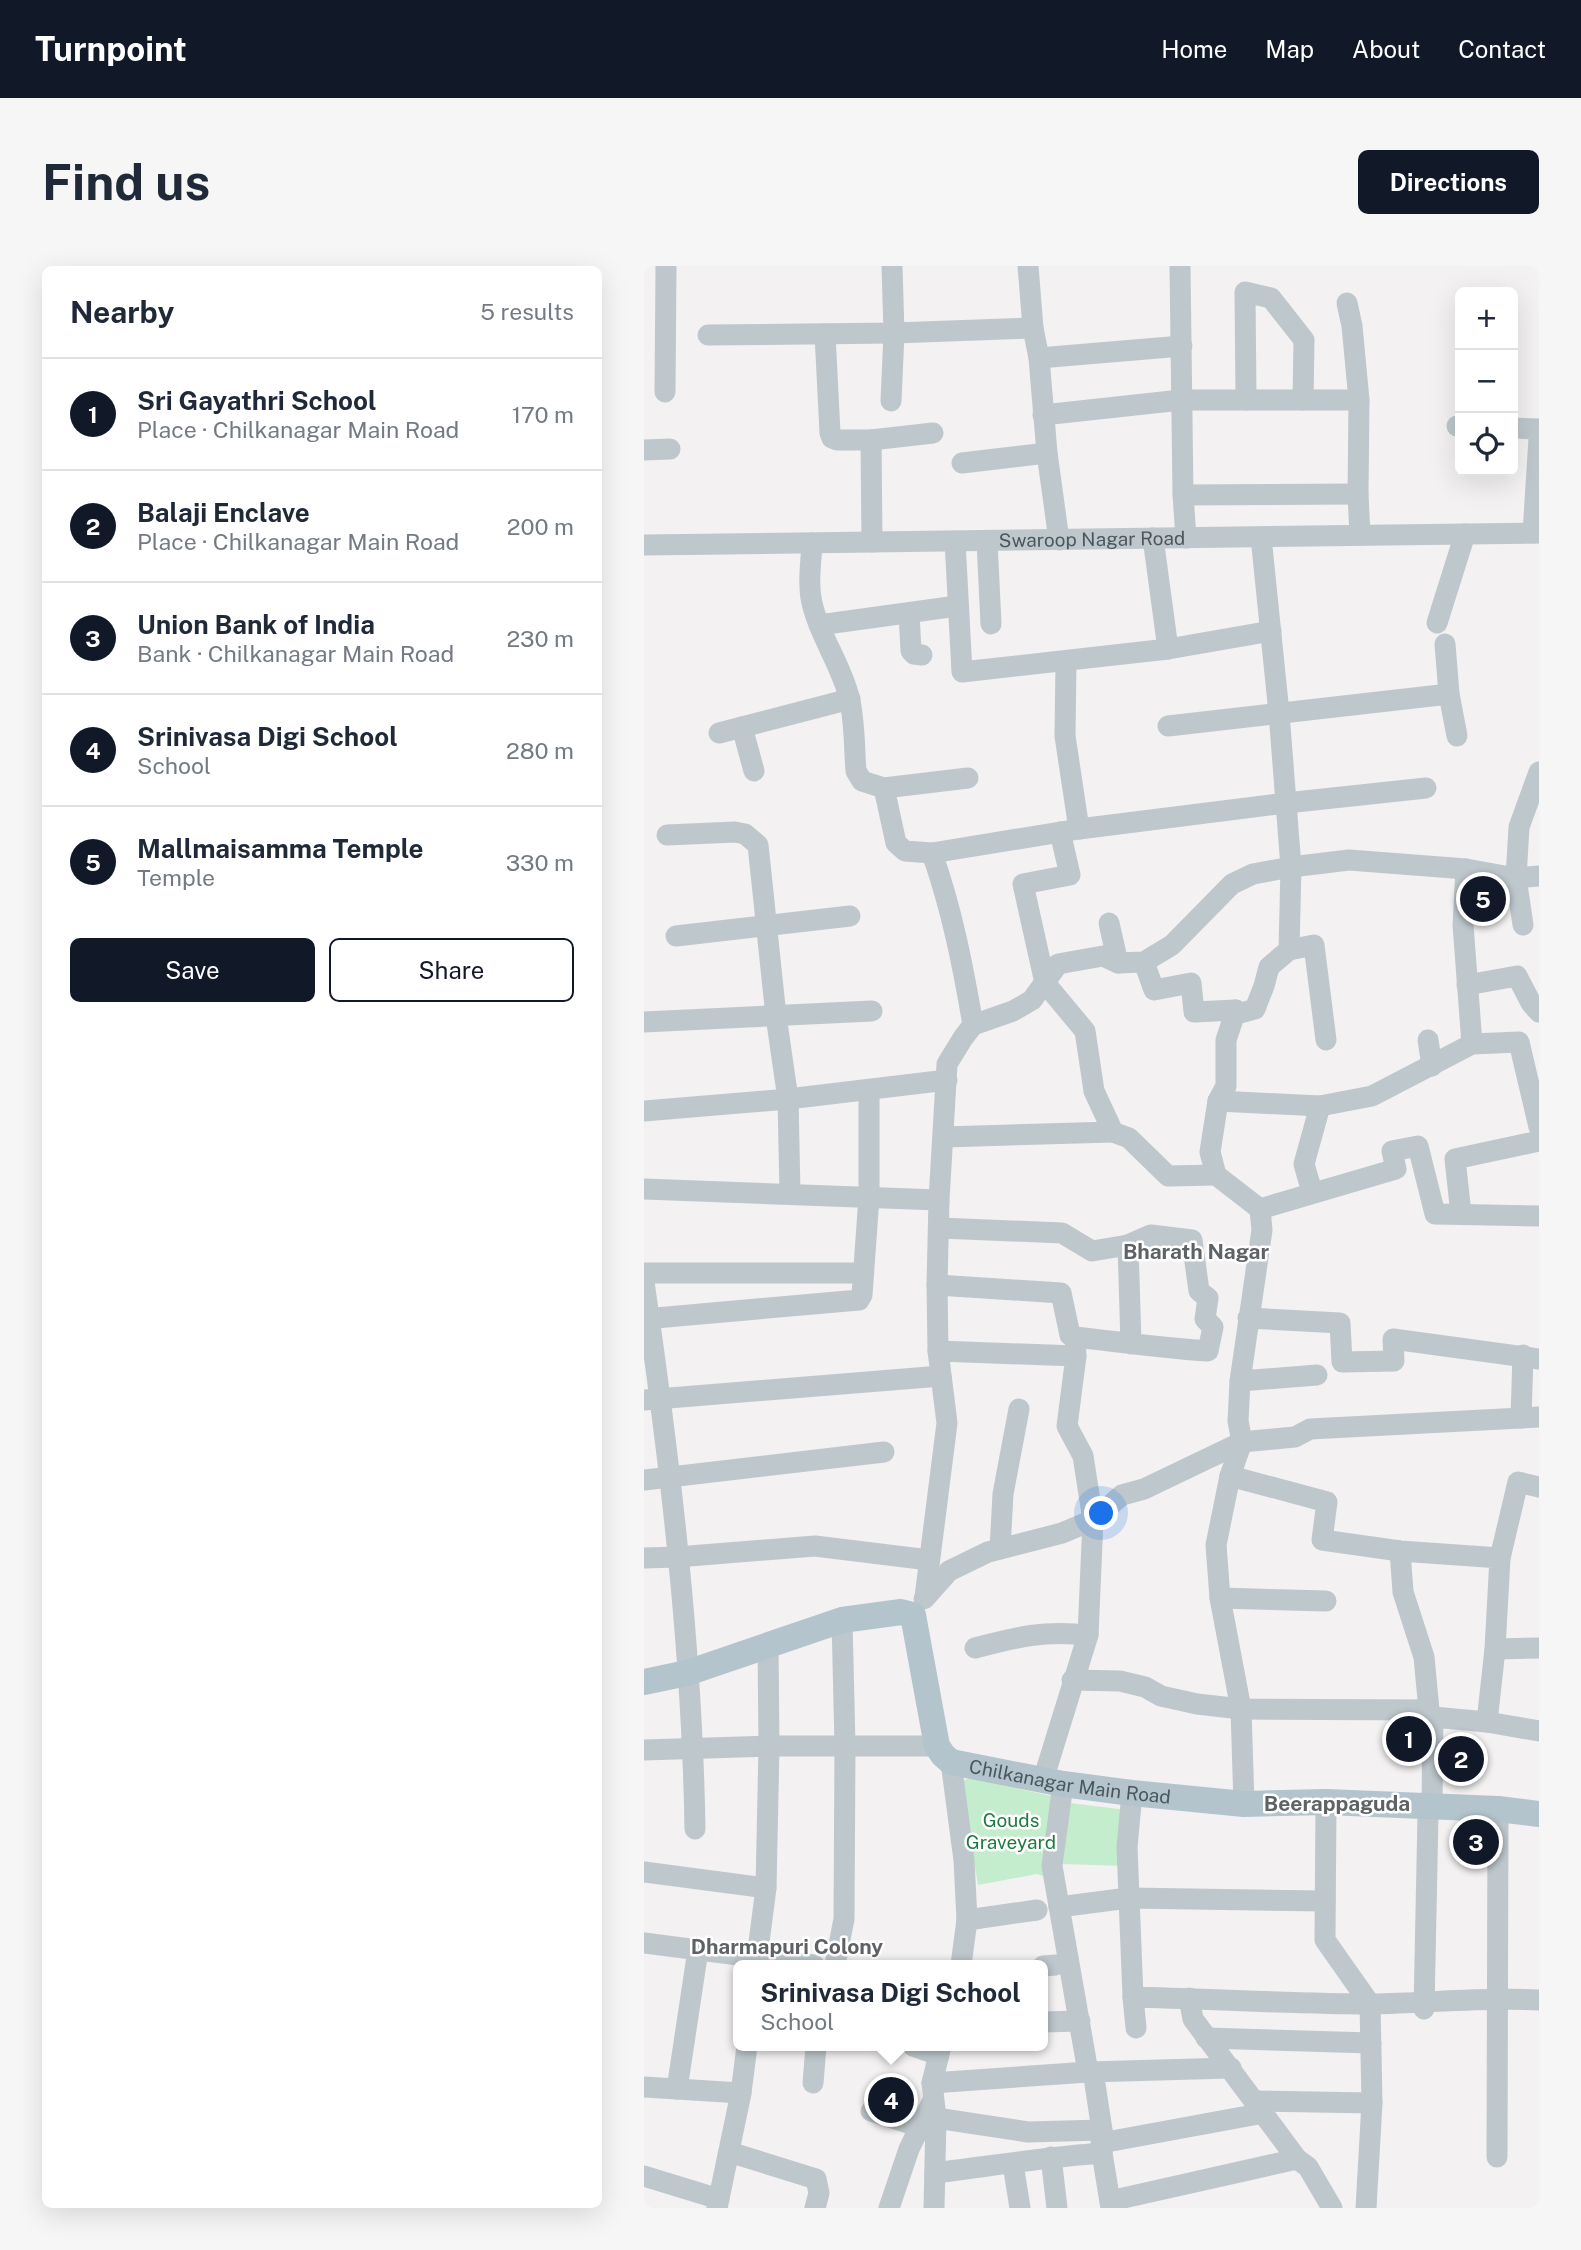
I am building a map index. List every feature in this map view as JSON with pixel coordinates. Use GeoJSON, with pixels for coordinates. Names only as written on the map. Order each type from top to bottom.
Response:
{"type":"FeatureCollection","features":[{"type":"Feature","properties":{"kind":"main road"},"geometry":{"type":"LineString","coordinates":[[644,1682],[687,1673],[842,1620],[901,1612],[919,1606],[944,1754]]}},
{"type":"Feature","properties":{"kind":"main road","name":"Chilkanagar Main Road"},"geometry":{"type":"LineString","coordinates":[[944,1754],[1053,1782],[1132,1793],[1244,1804],[1326,1802],[1498,1809],[1539,1814]]}},
{"type":"Feature","properties":{"kind":"street"},"geometry":{"type":"LineString","coordinates":[[665,392],[666,266]]}},
{"type":"Feature","properties":{"kind":"street"},"geometry":{"type":"LineString","coordinates":[[891,401],[894,333],[892,266]]}},
{"type":"Feature","properties":{"kind":"street"},"geometry":{"type":"LineString","coordinates":[[1028,266],[1039,358],[1046,453],[1059,540]]}},
{"type":"Feature","properties":{"kind":"street"},"geometry":{"type":"LineString","coordinates":[[1180,266],[1186,538]]}},
{"type":"Feature","properties":{"kind":"street"},"geometry":{"type":"LineString","coordinates":[[1246,400],[1245,292],[1270,299],[1304,340],[1303,400]]}},
{"type":"Feature","properties":{"kind":"street"},"geometry":{"type":"LineString","coordinates":[[1347,303],[1352,326],[1359,400],[1360,535]]}},
{"type":"Feature","properties":{"kind":"street"},"geometry":{"type":"LineString","coordinates":[[708,335],[1034,328]]}},
{"type":"Feature","properties":{"kind":"street"},"geometry":{"type":"LineString","coordinates":[[825,334],[832,438],[871,440],[933,433]]}},
{"type":"Feature","properties":{"kind":"street"},"geometry":{"type":"LineString","coordinates":[[1039,358],[1182,346]]}},
{"type":"Feature","properties":{"kind":"street"},"geometry":{"type":"LineString","coordinates":[[1043,415],[1181,400],[1359,400]]}},
{"type":"Feature","properties":{"kind":"street"},"geometry":{"type":"LineString","coordinates":[[1518,428],[1539,429]]}},
{"type":"Feature","properties":{"kind":"street"},"geometry":{"type":"LineString","coordinates":[[1536,533],[1539,438]]}},
{"type":"Feature","properties":{"kind":"street"},"geometry":{"type":"LineString","coordinates":[[871,440],[872,542]]}},
{"type":"Feature","properties":{"kind":"street"},"geometry":{"type":"LineString","coordinates":[[644,450],[670,449]]}},
{"type":"Feature","properties":{"kind":"street"},"geometry":{"type":"LineString","coordinates":[[962,463],[1046,453]]}},
{"type":"Feature","properties":{"kind":"street"},"geometry":{"type":"LineString","coordinates":[[1183,495],[1358,495]]}},
{"type":"Feature","properties":{"kind":"street","name":"Swaroop Nagar Road"},"geometry":{"type":"LineString","coordinates":[[644,545],[1536,533]]}},
{"type":"Feature","properties":{"kind":"street"},"geometry":{"type":"LineString","coordinates":[[1437,622],[1465,534]]}},
{"type":"Feature","properties":{"kind":"street"},"geometry":{"type":"LineString","coordinates":[[1261,537],[1292,867],[1289,950]]}},
{"type":"Feature","properties":{"kind":"street"},"geometry":{"type":"LineString","coordinates":[[1153,538],[1168,649]]}},
{"type":"Feature","properties":{"kind":"street"},"geometry":{"type":"LineString","coordinates":[[955,541],[962,672],[1168,649],[1271,631]]}},
{"type":"Feature","properties":{"kind":"street"},"geometry":{"type":"LineString","coordinates":[[987,541],[991,624]]}},
{"type":"Feature","properties":{"kind":"street"},"geometry":{"type":"LineString","coordinates":[[812,543],[812,605],[850,699],[858,778],[884,788],[968,778]]}},
{"type":"Feature","properties":{"kind":"street"},"geometry":{"type":"LineString","coordinates":[[819,625],[957,607]]}},
{"type":"Feature","properties":{"kind":"street"},"geometry":{"type":"LineString","coordinates":[[909,613],[911,651],[922,655]]}},
{"type":"Feature","properties":{"kind":"street"},"geometry":{"type":"LineString","coordinates":[[1445,644],[1449,694],[1457,736]]}},
{"type":"Feature","properties":{"kind":"street"},"geometry":{"type":"LineString","coordinates":[[1066,661],[1065,737],[1070,875],[1023,884],[1045,984],[1085,1031],[1094,1091],[1112,1132]]}},
{"type":"Feature","properties":{"kind":"street"},"geometry":{"type":"LineString","coordinates":[[1168,726],[1449,694]]}},
{"type":"Feature","properties":{"kind":"street"},"geometry":{"type":"LineString","coordinates":[[719,733],[850,699]]}},
{"type":"Feature","properties":{"kind":"street"},"geometry":{"type":"LineString","coordinates":[[742,727],[754,771]]}},
{"type":"Feature","properties":{"kind":"street"},"geometry":{"type":"LineString","coordinates":[[1523,925],[1516,878],[1519,827],[1539,772]]}},
{"type":"Feature","properties":{"kind":"street"},"geometry":{"type":"LineString","coordinates":[[884,788],[896,843],[905,851],[932,853],[1069,831],[1426,788]]}},
{"type":"Feature","properties":{"kind":"street"},"geometry":{"type":"LineString","coordinates":[[667,835],[735,832],[752,837],[758,845],[776,1016],[788,1099],[790,1194]]}},
{"type":"Feature","properties":{"kind":"street"},"geometry":{"type":"LineString","coordinates":[[932,853],[957,935],[973,1026]]}},
{"type":"Feature","properties":{"kind":"street"},"geometry":{"type":"LineString","coordinates":[[919,1606],[929,1560],[947,1423],[938,1351],[937,1285],[947,1064],[973,1026],[1013,1011],[1032,1000],[1058,964],[1103,956],[1118,963],[1144,962],[1172,946],[1233,884],[1253,874],[1349,860],[1466,869],[1516,878],[1539,876]]}},
{"type":"Feature","properties":{"kind":"street"},"geometry":{"type":"LineString","coordinates":[[1466,869],[1463,925],[1472,1044]]}},
{"type":"Feature","properties":{"kind":"street"},"geometry":{"type":"LineString","coordinates":[[676,936],[850,916]]}},
{"type":"Feature","properties":{"kind":"street"},"geometry":{"type":"LineString","coordinates":[[1109,923],[1118,963]]}},
{"type":"Feature","properties":{"kind":"street"},"geometry":{"type":"LineString","coordinates":[[1236,1010],[1237,1014],[1255,1009],[1269,967],[1289,950],[1314,945],[1326,1040]]}},
{"type":"Feature","properties":{"kind":"street"},"geometry":{"type":"LineString","coordinates":[[1144,962],[1153,990],[1191,983],[1194,1012],[1236,1010]]}},
{"type":"Feature","properties":{"kind":"street"},"geometry":{"type":"LineString","coordinates":[[1467,985],[1517,976],[1531,1003],[1539,1012]]}},
{"type":"Feature","properties":{"kind":"street"},"geometry":{"type":"LineString","coordinates":[[1236,1010],[1226,1040],[1226,1086],[1217,1101],[1210,1152],[1216,1175],[1260,1209],[1262,1230],[1241,1381],[1238,1421],[1242,1442],[1230,1476],[1216,1545],[1220,1598],[1241,1709],[1244,1804]]}},
{"type":"Feature","properties":{"kind":"street"},"geometry":{"type":"LineString","coordinates":[[644,1022],[872,1011]]}},
{"type":"Feature","properties":{"kind":"street"},"geometry":{"type":"LineString","coordinates":[[1428,1040],[1432,1066]]}},
{"type":"Feature","properties":{"kind":"street"},"geometry":{"type":"LineString","coordinates":[[1217,1101],[1320,1106],[1377,1095],[1472,1044],[1520,1042],[1539,1127]]}},
{"type":"Feature","properties":{"kind":"street"},"geometry":{"type":"LineString","coordinates":[[644,1111],[788,1099],[947,1080]]}},
{"type":"Feature","properties":{"kind":"street"},"geometry":{"type":"LineString","coordinates":[[647,1319],[859,1300],[862,1295],[869,1197],[869,1090]]}},
{"type":"Feature","properties":{"kind":"street"},"geometry":{"type":"LineString","coordinates":[[1312,1192],[1304,1164],[1320,1106]]}},
{"type":"Feature","properties":{"kind":"street"},"geometry":{"type":"LineString","coordinates":[[944,1137],[1112,1132],[1129,1138],[1168,1176],[1216,1175]]}},
{"type":"Feature","properties":{"kind":"street"},"geometry":{"type":"LineString","coordinates":[[1461,1214],[1455,1159],[1539,1140]]}},
{"type":"Feature","properties":{"kind":"street"},"geometry":{"type":"LineString","coordinates":[[1260,1209],[1396,1169],[1392,1151],[1418,1146],[1435,1214],[1539,1216]]}},
{"type":"Feature","properties":{"kind":"street"},"geometry":{"type":"LineString","coordinates":[[644,1189],[939,1200]]}},
{"type":"Feature","properties":{"kind":"street"},"geometry":{"type":"LineString","coordinates":[[938,1351],[1131,1344],[1208,1351],[1213,1327],[1205,1319],[1208,1298],[1199,1291],[1192,1240],[1151,1235],[1128,1245],[1092,1251],[1062,1233],[940,1228]]}},
{"type":"Feature","properties":{"kind":"street"},"geometry":{"type":"LineString","coordinates":[[1128,1245],[1131,1344]]}},
{"type":"Feature","properties":{"kind":"street"},"geometry":{"type":"LineString","coordinates":[[644,1273],[862,1273]]}},
{"type":"Feature","properties":{"kind":"street"},"geometry":{"type":"LineString","coordinates":[[644,1282],[652,1399],[669,1478],[677,1557],[694,1748],[695,1829]]}},
{"type":"Feature","properties":{"kind":"street"},"geometry":{"type":"LineString","coordinates":[[937,1285],[1061,1293],[1070,1335],[1076,1347],[1067,1426],[1083,1456],[1093,1520],[1088,1635],[1072,1680],[1053,1782],[1052,1866],[1091,2072],[1110,2204],[1297,2159]]}},
{"type":"Feature","properties":{"kind":"street"},"geometry":{"type":"LineString","coordinates":[[919,1606],[949,1571],[988,1552],[1062,1533],[1093,1520],[1122,1494],[1144,1489],[1242,1442],[1295,1437],[1310,1429],[1530,1417],[1531,1357],[1393,1339],[1394,1361],[1342,1362],[1340,1323],[1248,1318]]}},
{"type":"Feature","properties":{"kind":"street"},"geometry":{"type":"LineString","coordinates":[[1241,1381],[1317,1375]]}},
{"type":"Feature","properties":{"kind":"street"},"geometry":{"type":"LineString","coordinates":[[652,1399],[941,1376]]}},
{"type":"Feature","properties":{"kind":"street"},"geometry":{"type":"LineString","coordinates":[[1000,1549],[1003,1494],[1019,1409]]}},
{"type":"Feature","properties":{"kind":"street"},"geometry":{"type":"LineString","coordinates":[[644,1480],[884,1452]]}},
{"type":"Feature","properties":{"kind":"street"},"geometry":{"type":"LineString","coordinates":[[1230,1476],[1327,1502],[1322,1539],[1400,1551],[1500,1558]]}},
{"type":"Feature","properties":{"kind":"street"},"geometry":{"type":"LineString","coordinates":[[1487,1722],[1495,1649],[1500,1558],[1518,1482],[1539,1487]]}},
{"type":"Feature","properties":{"kind":"street"},"geometry":{"type":"LineString","coordinates":[[644,1558],[815,1546],[929,1560]]}},
{"type":"Feature","properties":{"kind":"street"},"geometry":{"type":"LineString","coordinates":[[1400,1551],[1403,1592],[1424,1657],[1431,1714],[1433,1807],[1428,1815],[1424,2006]]}},
{"type":"Feature","properties":{"kind":"street"},"geometry":{"type":"LineString","coordinates":[[1220,1598],[1325,1601]]}},
{"type":"Feature","properties":{"kind":"street"},"geometry":{"type":"LineString","coordinates":[[836,1960],[844,1919],[845,1745],[842,1620]]}},
{"type":"Feature","properties":{"kind":"street"},"geometry":{"type":"LineString","coordinates":[[975,1647],[1029,1634],[1062,1632],[1088,1635]]}},
{"type":"Feature","properties":{"kind":"street"},"geometry":{"type":"LineString","coordinates":[[757,1960],[766,1888],[768,1644]]}},
{"type":"Feature","properties":{"kind":"street"},"geometry":{"type":"LineString","coordinates":[[1495,1649],[1539,1648]]}},
{"type":"Feature","properties":{"kind":"street"},"geometry":{"type":"LineString","coordinates":[[1072,1680],[1120,1681],[1145,1687],[1161,1696],[1197,1704],[1241,1709],[1431,1714],[1539,1731]]}},
{"type":"Feature","properties":{"kind":"street"},"geometry":{"type":"LineString","coordinates":[[644,1750],[845,1745],[944,1754],[964,1860],[967,1920],[962,1960]]}},
{"type":"Feature","properties":{"kind":"street"},"geometry":{"type":"LineString","coordinates":[[1132,1793],[1127,1847],[1136,2028]]}},
{"type":"Feature","properties":{"kind":"street"},"geometry":{"type":"LineString","coordinates":[[1326,1802],[1325,1940],[1370,2004],[1372,2103],[1364,2208]]}},
{"type":"Feature","properties":{"kind":"street"},"geometry":{"type":"LineString","coordinates":[[1497,2157],[1498,1809]]}},
{"type":"Feature","properties":{"kind":"street"},"geometry":{"type":"LineString","coordinates":[[644,1872],[766,1888]]}},
{"type":"Feature","properties":{"kind":"street"},"geometry":{"type":"LineString","coordinates":[[1059,1907],[1128,1898],[1325,1901]]}},
{"type":"Feature","properties":{"kind":"street"},"geometry":{"type":"LineString","coordinates":[[967,1920],[1037,1910]]}},
{"type":"Feature","properties":{"kind":"street"},"geometry":{"type":"LineString","coordinates":[[644,1943],[752,1960]]}},
{"type":"Feature","properties":{"kind":"street"},"geometry":{"type":"LineString","coordinates":[[677,2089],[698,1950]]}},
{"type":"Feature","properties":{"kind":"street"},"geometry":{"type":"LineString","coordinates":[[1133,1997],[1424,2006],[1498,1998],[1539,2000]]}},
{"type":"Feature","properties":{"kind":"street"},"geometry":{"type":"LineString","coordinates":[[1189,1998],[1193,2019],[1297,2159],[1308,2167],[1332,2208]]}},
{"type":"Feature","properties":{"kind":"street"},"geometry":{"type":"LineString","coordinates":[[1048,2021],[1080,2021]]}},
{"type":"Feature","properties":{"kind":"street"},"geometry":{"type":"LineString","coordinates":[[1206,2038],[1371,2043]]}},
{"type":"Feature","properties":{"kind":"street"},"geometry":{"type":"LineString","coordinates":[[644,2176],[718,2203],[741,2093],[746,2051]]}},
{"type":"Feature","properties":{"kind":"street"},"geometry":{"type":"LineString","coordinates":[[813,2083],[816,2051]]}},
{"type":"Feature","properties":{"kind":"street"},"geometry":{"type":"LineString","coordinates":[[934,2208],[935,2173],[930,2107],[940,2051]]}},
{"type":"Feature","properties":{"kind":"street"},"geometry":{"type":"LineString","coordinates":[[871,2111],[930,2107],[1091,2072],[1231,2068]]}},
{"type":"Feature","properties":{"kind":"street"},"geometry":{"type":"LineString","coordinates":[[644,2087],[741,2093]]}},
{"type":"Feature","properties":{"kind":"street"},"geometry":{"type":"LineString","coordinates":[[935,2173],[1051,2157],[1102,2142],[1260,2107],[1372,2103]]}},
{"type":"Feature","properties":{"kind":"street"},"geometry":{"type":"LineString","coordinates":[[930,2107],[1028,2132],[1102,2142]]}},
{"type":"Feature","properties":{"kind":"street"},"geometry":{"type":"LineString","coordinates":[[889,2208],[909,2149],[930,2107]]}},
{"type":"Feature","properties":{"kind":"street"},"geometry":{"type":"LineString","coordinates":[[729,2152],[816,2179],[819,2193],[815,2208]]}},
{"type":"Feature","properties":{"kind":"street"},"geometry":{"type":"LineString","coordinates":[[1051,2157],[1057,2208]]}},
{"type":"Feature","properties":{"kind":"street"},"geometry":{"type":"LineString","coordinates":[[1013,2164],[1020,2208]]}},
{"type":"Feature","properties":{"kind":"green space","name":"Gouds Graveyard"},"geometry":{"type":"Polygon","coordinates":[[[969,1778],[1056,1797],[1049,1878],[1037,1874],[978,1885],[959,1783],[969,1778]]]}},
{"type":"Feature","properties":{"kind":"green space","name":"Gouds Graveyard"},"geometry":{"type":"Polygon","coordinates":[[[1070,1803],[1127,1810],[1122,1866],[1063,1864],[1070,1803]]]}},
{"type":"Feature","properties":{"kind":"place","name":"Mallmaisamma Temple"},"geometry":{"type":"Point","coordinates":[1483,899]}},
{"type":"Feature","properties":{"kind":"place","name":"Sri Gayathri School"},"geometry":{"type":"Point","coordinates":[1409,1739]}},
{"type":"Feature","properties":{"kind":"place","name":"Balaji Enclave"},"geometry":{"type":"Point","coordinates":[1461,1759]}},
{"type":"Feature","properties":{"kind":"place","name":"Union Bank of India"},"geometry":{"type":"Point","coordinates":[1476,1842]}},
{"type":"Feature","properties":{"kind":"place","name":"Srinivasa Digi School"},"geometry":{"type":"Point","coordinates":[891,2100]}},
{"type":"Feature","properties":{"kind":"district","name":"Bharath Nagar"},"geometry":{"type":"Point","coordinates":[1196,1251]}},
{"type":"Feature","properties":{"kind":"district","name":"Beerappaguda"},"geometry":{"type":"Point","coordinates":[1337,1803]}},
{"type":"Feature","properties":{"kind":"district","name":"Dharmapuri Colony"},"geometry":{"type":"Point","coordinates":[787,1946]}}]}
